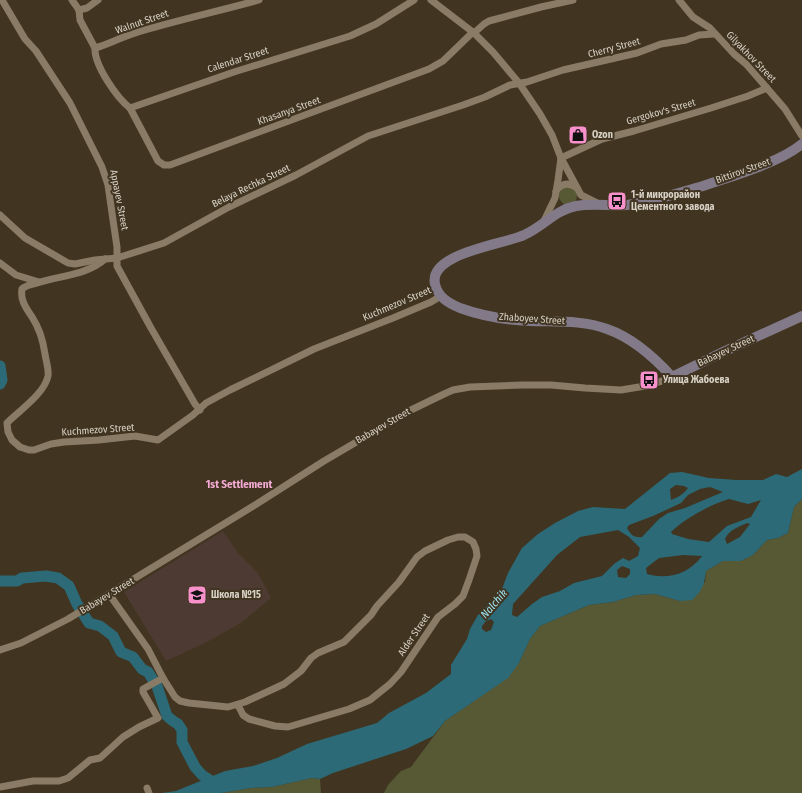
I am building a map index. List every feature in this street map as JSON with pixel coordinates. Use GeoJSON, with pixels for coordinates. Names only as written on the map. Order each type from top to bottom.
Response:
{"type":"FeatureCollection","features":[{"type":"Feature","properties":{"kind":"street","name":"Appayev Street"},"geometry":{"type":"LineString","coordinates":[[2,0],[25,39],[36,51],[70,103],[102,166],[106,177],[110,198],[117,248],[117,266],[163,350],[200,410]]}},
{"type":"Feature","properties":{"kind":"street"},"geometry":{"type":"LineString","coordinates":[[72,0],[78,10],[80,20],[95,48],[96,56],[113,90],[123,103],[130,108]]}},
{"type":"Feature","properties":{"kind":"street"},"geometry":{"type":"LineString","coordinates":[[78,10],[87,8],[98,0]]}},
{"type":"Feature","properties":{"kind":"street","name":"Walnut Street"},"geometry":{"type":"LineString","coordinates":[[95,48],[105,46],[135,32],[259,0]]}},
{"type":"Feature","properties":{"kind":"street","name":"Calendar Street"},"geometry":{"type":"LineString","coordinates":[[130,108],[234,72],[350,36],[376,24],[414,0]]}},
{"type":"Feature","properties":{"kind":"street"},"geometry":{"type":"LineString","coordinates":[[431,0],[473,33],[493,52],[519,83],[545,122],[561,158],[579,191],[579,202],[573,207],[560,207],[555,195],[561,158]]}},
{"type":"Feature","properties":{"kind":"street","name":"Khasanya Street"},"geometry":{"type":"LineString","coordinates":[[130,108],[158,161],[164,166],[170,165],[429,69],[443,62],[473,33],[489,21],[573,0]]}},
{"type":"Feature","properties":{"kind":"street","name":"Gilyakhov Street"},"geometry":{"type":"LineString","coordinates":[[679,0],[693,17],[710,28],[714,34],[746,64],[785,109],[802,136]]}},
{"type":"Feature","properties":{"kind":"street","name":"Cherry Street"},"geometry":{"type":"LineString","coordinates":[[519,83],[563,70],[637,53],[661,44],[714,34]]}},
{"type":"Feature","properties":{"kind":"street","name":"Belaya Rechka Street"},"geometry":{"type":"LineString","coordinates":[[0,214],[25,238],[63,262],[74,264],[117,258],[171,240],[229,206],[296,175],[368,136],[463,105],[510,85],[519,83]]}},
{"type":"Feature","properties":{"kind":"street","name":"Gergokov's Street"},"geometry":{"type":"LineString","coordinates":[[561,158],[602,139],[711,108],[767,88]]}},
{"type":"Feature","properties":{"kind":"street","name":"Bittirov Street"},"geometry":{"type":"LineString","coordinates":[[543,223],[560,211],[573,207],[629,205],[688,190],[755,168],[784,155],[802,144]]}},
{"type":"Feature","properties":{"kind":"street"},"geometry":{"type":"LineString","coordinates":[[441,296],[436,288],[434,278],[440,267],[458,256],[480,248],[506,242],[524,235],[543,223],[560,186],[566,183],[573,184],[590,200],[604,206]]}},
{"type":"Feature","properties":{"kind":"street","name":"Kuchmezov Street"},"geometry":{"type":"LineString","coordinates":[[106,259],[101,264],[78,273],[61,276],[23,287],[21,294],[24,304],[37,324],[43,338],[48,376],[41,389],[32,400],[8,423],[8,432],[12,440],[25,449],[34,450],[51,444],[135,436],[158,440],[200,410],[206,403],[230,390],[314,349],[393,318],[431,302],[441,296]]}},
{"type":"Feature","properties":{"kind":"street"},"geometry":{"type":"LineString","coordinates":[[0,263],[16,274],[39,282]]}},
{"type":"Feature","properties":{"kind":"street","name":"Zhaboyev Street"},"geometry":{"type":"LineString","coordinates":[[441,296],[450,304],[495,317],[518,320],[576,322],[607,329],[620,334],[651,355],[672,377]]}},
{"type":"Feature","properties":{"kind":"street","name":"Babayev Street"},"geometry":{"type":"LineString","coordinates":[[0,650],[21,642],[68,619],[330,457],[411,410],[453,390],[470,387],[552,385],[621,390],[651,385],[672,377],[802,316]]}},
{"type":"Feature","properties":{"kind":"street","name":"Alder Street"},"geometry":{"type":"LineString","coordinates":[[109,594],[148,649],[161,679],[180,701],[228,707],[238,705],[284,684],[301,671],[311,658],[318,653],[344,642],[371,615],[377,606],[399,582],[417,557],[448,540],[458,537],[465,537],[473,542],[476,549],[476,556],[463,596],[438,617],[401,672],[390,684],[370,700],[349,709],[288,727],[270,726],[242,715],[238,705]]}},
{"type":"Feature","properties":{"kind":"street"},"geometry":{"type":"LineString","coordinates":[[0,787],[33,781],[59,781],[68,778],[90,760],[100,758],[123,737],[158,718],[143,692],[143,689],[161,679]]}},
{"type":"Feature","properties":{"kind":"shaded area","name":"Школа №15"},"geometry":{"type":"Polygon","coordinates":[[[223,531],[238,553],[258,573],[271,598],[241,623],[205,643],[166,661],[124,592],[223,531]]]}},
{"type":"Feature","properties":{"kind":"green space"},"geometry":{"type":"Polygon","coordinates":[[[568,187],[574,190],[577,196],[574,202],[568,205],[562,202],[559,196],[562,190],[568,187]]]}},
{"type":"Feature","properties":{"kind":"green space"},"geometry":{"type":"Polygon","coordinates":[[[802,499],[802,793],[384,793],[388,785],[401,771],[411,767],[445,721],[474,701],[519,663],[530,639],[540,626],[589,605],[613,602],[636,595],[655,594],[680,601],[705,582],[706,571],[723,561],[741,561],[753,555],[767,540],[778,538],[788,533],[794,507],[802,499]]]}},
{"type":"Feature","properties":{"kind":"green space"},"geometry":{"type":"Polygon","coordinates":[[[312,778],[320,779],[321,793],[221,793],[251,788],[272,787],[312,778]]]}},
{"type":"Feature","properties":{"kind":"water","name":"Nalchik"},"geometry":{"type":"Polygon","coordinates":[[[802,469],[802,499],[794,507],[788,533],[778,538],[767,540],[753,555],[741,561],[723,561],[706,571],[705,580],[702,587],[699,593],[692,600],[680,601],[655,594],[636,595],[613,602],[589,605],[540,626],[530,639],[519,663],[508,678],[445,721],[433,736],[406,749],[333,773],[320,779],[312,778],[272,787],[251,788],[221,793],[162,793],[176,791],[225,771],[253,766],[277,758],[307,744],[377,723],[389,713],[426,693],[451,674],[451,665],[467,639],[470,629],[478,615],[502,589],[508,573],[522,548],[538,534],[578,511],[593,507],[625,509],[670,473],[682,472],[709,478],[736,480],[763,480],[776,474],[787,477],[802,469]],[[676,485],[670,489],[671,500],[681,495],[688,488],[676,485]],[[710,487],[700,489],[688,495],[681,503],[629,525],[627,528],[633,536],[642,537],[659,519],[668,513],[685,508],[723,492],[710,487]],[[729,499],[698,512],[676,527],[671,532],[672,534],[688,539],[709,542],[727,526],[751,517],[761,500],[748,504],[729,499]],[[747,523],[731,531],[727,536],[725,539],[727,544],[740,537],[750,524],[747,523]],[[618,530],[580,537],[557,555],[513,604],[512,615],[517,617],[542,597],[560,591],[574,583],[602,576],[614,564],[623,558],[629,561],[638,556],[640,548],[629,537],[618,530]],[[683,555],[659,558],[646,568],[647,574],[655,576],[670,576],[678,574],[691,567],[702,556],[683,555]],[[622,566],[617,570],[618,577],[626,578],[630,574],[630,569],[622,566]],[[491,619],[486,621],[482,626],[482,629],[486,632],[491,630],[494,622],[491,619]]]}},
{"type":"Feature","properties":{"kind":"waterway"},"geometry":{"type":"LineString","coordinates":[[0,366],[2,380],[0,384]]}},
{"type":"Feature","properties":{"kind":"waterway"},"geometry":{"type":"LineString","coordinates":[[0,581],[17,581],[22,578],[46,576],[58,578],[69,586],[77,604],[89,623],[100,626],[113,636],[121,652],[133,657],[142,669],[148,672],[157,686],[167,716],[178,724],[182,730],[182,742],[195,767],[202,775],[219,786]]}},
{"type":"Feature","properties":{"kind":"place","name":"Ozon"},"geometry":{"type":"Point","coordinates":[578,135]}},
{"type":"Feature","properties":{"kind":"place","name":"1-й микрорайон Цементного завода"},"geometry":{"type":"Point","coordinates":[617,201]}},
{"type":"Feature","properties":{"kind":"place","name":"Улица Жабоева"},"geometry":{"type":"Point","coordinates":[649,380]}},
{"type":"Feature","properties":{"kind":"place","name":"Школа №15"},"geometry":{"type":"Point","coordinates":[197,595]}},
{"type":"Feature","properties":{"kind":"district","name":"1st Settlement"},"geometry":{"type":"Point","coordinates":[239,484]}}]}
